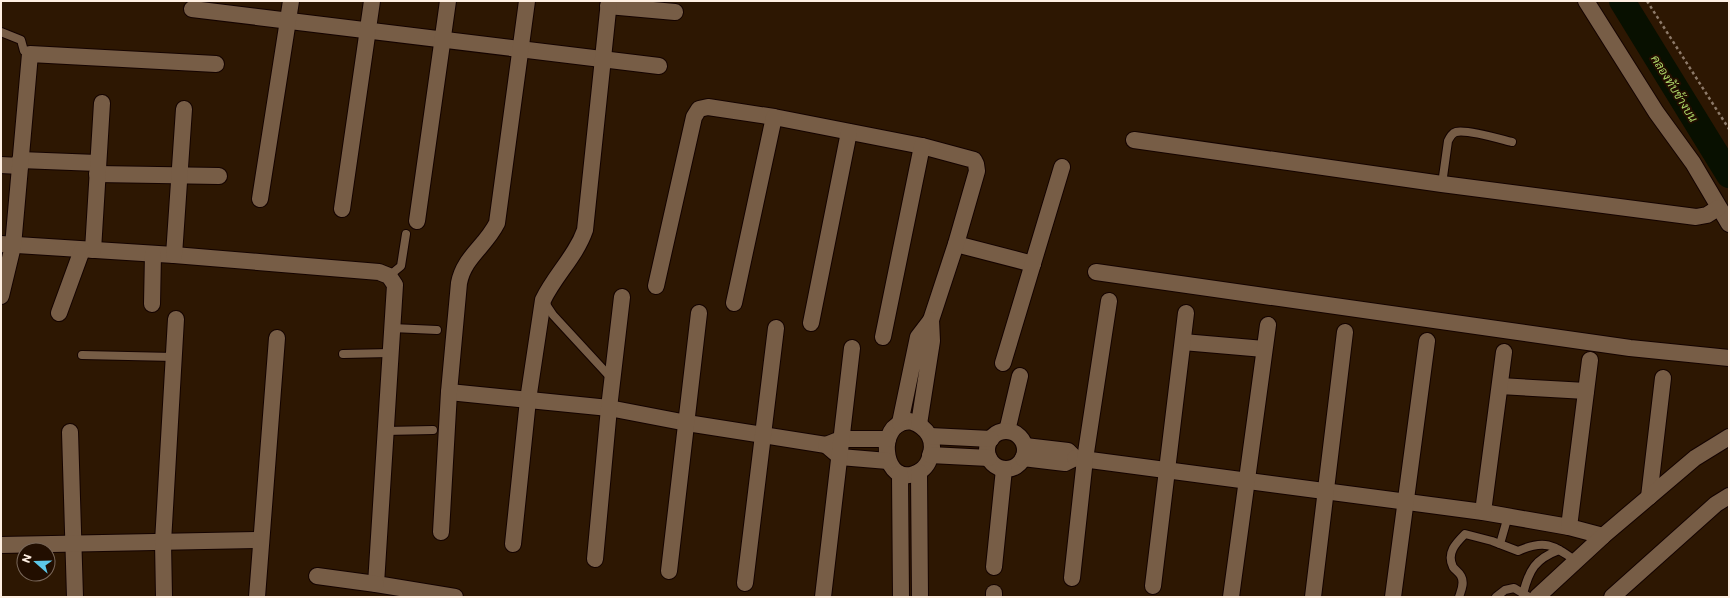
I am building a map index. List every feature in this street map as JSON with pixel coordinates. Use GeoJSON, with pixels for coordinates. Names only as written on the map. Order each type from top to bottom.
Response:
{"type":"FeatureCollection","features":[{"type":"Feature","properties":{"kind":"street"},"geometry":{"type":"LineString","coordinates":[[260,199],[291,1]]}},
{"type":"Feature","properties":{"kind":"street"},"geometry":{"type":"LineString","coordinates":[[342,209],[372,1]]}},
{"type":"Feature","properties":{"kind":"street"},"geometry":{"type":"LineString","coordinates":[[417,221],[448,1]]}},
{"type":"Feature","properties":{"kind":"street"},"geometry":{"type":"LineString","coordinates":[[441,532],[449,392],[460,277],[461,272],[468,261],[486,241],[497,223],[527,1]]}},
{"type":"Feature","properties":{"kind":"street"},"geometry":{"type":"LineString","coordinates":[[1586,1],[1656,112],[1693,163],[1718,208],[1729,224]]}},
{"type":"Feature","properties":{"kind":"street"},"geometry":{"type":"LineString","coordinates":[[513,544],[528,400],[543,300],[550,285],[580,243],[584,230],[609,4],[675,12]]}},
{"type":"Feature","properties":{"kind":"street"},"geometry":{"type":"LineString","coordinates":[[192,9],[210,6],[289,20],[659,66]]}},
{"type":"Feature","properties":{"kind":"street"},"geometry":{"type":"LineString","coordinates":[[1,296],[7,245],[20,163],[30,54],[216,64]]}},
{"type":"Feature","properties":{"kind":"street"},"geometry":{"type":"LineString","coordinates":[[60,312],[88,250],[97,169],[102,103]]}},
{"type":"Feature","properties":{"kind":"street"},"geometry":{"type":"LineString","coordinates":[[656,286],[694,117],[699,110],[708,107],[774,117],[922,146],[972,159],[976,164],[977,171],[956,244],[931,320],[918,337],[900,423],[893,430],[888,439],[888,461],[893,469],[900,474],[910,475],[919,472],[924,468],[932,448],[925,430],[932,341],[931,320]]}},
{"type":"Feature","properties":{"kind":"street"},"geometry":{"type":"LineString","coordinates":[[174,255],[184,109]]}},
{"type":"Feature","properties":{"kind":"street"},"geometry":{"type":"LineString","coordinates":[[734,303],[774,117]]}},
{"type":"Feature","properties":{"kind":"street"},"geometry":{"type":"LineString","coordinates":[[811,323],[849,132]]}},
{"type":"Feature","properties":{"kind":"street"},"geometry":{"type":"LineString","coordinates":[[1134,140],[1442,184],[1696,217],[1707,215],[1718,208]]}},
{"type":"Feature","properties":{"kind":"street"},"geometry":{"type":"LineString","coordinates":[[883,338],[922,146]]}},
{"type":"Feature","properties":{"kind":"street"},"geometry":{"type":"LineString","coordinates":[[1,165],[20,163],[179,176],[219,176]]}},
{"type":"Feature","properties":{"kind":"street"},"geometry":{"type":"LineString","coordinates":[[1003,363],[1062,167]]}},
{"type":"Feature","properties":{"kind":"street"},"geometry":{"type":"LineString","coordinates":[[956,244],[1033,264]]}},
{"type":"Feature","properties":{"kind":"street"},"geometry":{"type":"LineString","coordinates":[[7,245],[174,255],[379,272],[389,276],[394,286],[376,584]]}},
{"type":"Feature","properties":{"kind":"street"},"geometry":{"type":"LineString","coordinates":[[152,304],[153,254]]}},
{"type":"Feature","properties":{"kind":"street"},"geometry":{"type":"LineString","coordinates":[[1096,272],[1630,348],[1729,358]]}},
{"type":"Feature","properties":{"kind":"street"},"geometry":{"type":"LineString","coordinates":[[595,559],[609,408],[622,297]]}},
{"type":"Feature","properties":{"kind":"street"},"geometry":{"type":"LineString","coordinates":[[1072,578],[1080,458],[1109,301]]}},
{"type":"Feature","properties":{"kind":"street"},"geometry":{"type":"LineString","coordinates":[[669,571],[699,313]]}},
{"type":"Feature","properties":{"kind":"street"},"geometry":{"type":"LineString","coordinates":[[1153,586],[1186,313]]}},
{"type":"Feature","properties":{"kind":"street"},"geometry":{"type":"LineString","coordinates":[[164,597],[163,542],[176,319]]}},
{"type":"Feature","properties":{"kind":"street"},"geometry":{"type":"LineString","coordinates":[[1231,597],[1268,324]]}},
{"type":"Feature","properties":{"kind":"street"},"geometry":{"type":"LineString","coordinates":[[745,583],[776,328]]}},
{"type":"Feature","properties":{"kind":"street"},"geometry":{"type":"LineString","coordinates":[[1313,597],[1345,332]]}},
{"type":"Feature","properties":{"kind":"street"},"geometry":{"type":"LineString","coordinates":[[256,597],[277,338]]}},
{"type":"Feature","properties":{"kind":"street"},"geometry":{"type":"LineString","coordinates":[[1393,597],[1427,341]]}},
{"type":"Feature","properties":{"kind":"street"},"geometry":{"type":"LineString","coordinates":[[1183,342],[1264,349]]}},
{"type":"Feature","properties":{"kind":"street"},"geometry":{"type":"LineString","coordinates":[[823,597],[852,348]]}},
{"type":"Feature","properties":{"kind":"street"},"geometry":{"type":"LineString","coordinates":[[1483,512],[1504,352]]}},
{"type":"Feature","properties":{"kind":"street"},"geometry":{"type":"LineString","coordinates":[[1569,527],[1590,360]]}},
{"type":"Feature","properties":{"kind":"street"},"geometry":{"type":"LineString","coordinates":[[1007,431],[1020,376]]}},
{"type":"Feature","properties":{"kind":"street"},"geometry":{"type":"LineString","coordinates":[[1649,497],[1663,378]]}},
{"type":"Feature","properties":{"kind":"street"},"geometry":{"type":"LineString","coordinates":[[1500,386],[1586,391]]}},
{"type":"Feature","properties":{"kind":"street"},"geometry":{"type":"LineString","coordinates":[[449,392],[609,408],[687,423],[826,445],[840,457],[888,461]]}},
{"type":"Feature","properties":{"kind":"street"},"geometry":{"type":"LineString","coordinates":[[900,423],[910,422],[925,430],[991,439]]}},
{"type":"Feature","properties":{"kind":"street"},"geometry":{"type":"LineString","coordinates":[[1007,431],[1018,436],[1024,452],[1015,467],[1004,469],[992,463],[989,458],[988,445],[991,439],[1001,432],[1007,431]]}},
{"type":"Feature","properties":{"kind":"street"},"geometry":{"type":"LineString","coordinates":[[70,432],[74,597]]}},
{"type":"Feature","properties":{"kind":"street"},"geometry":{"type":"LineString","coordinates":[[1530,596],[1576,561],[1603,536],[1695,458],[1729,437]]}},
{"type":"Feature","properties":{"kind":"street"},"geometry":{"type":"LineString","coordinates":[[826,445],[841,439],[888,439]]}},
{"type":"Feature","properties":{"kind":"street"},"geometry":{"type":"LineString","coordinates":[[1024,452],[1068,451],[1080,458],[1483,512],[1569,527],[1603,536]]}},
{"type":"Feature","properties":{"kind":"street"},"geometry":{"type":"LineString","coordinates":[[930,455],[989,458]]}},
{"type":"Feature","properties":{"kind":"street"},"geometry":{"type":"LineString","coordinates":[[994,567],[1004,469]]}},
{"type":"Feature","properties":{"kind":"street"},"geometry":{"type":"LineString","coordinates":[[919,472],[920,597]]}},
{"type":"Feature","properties":{"kind":"street"},"geometry":{"type":"LineString","coordinates":[[900,474],[901,597]]}},
{"type":"Feature","properties":{"kind":"street"},"geometry":{"type":"LineString","coordinates":[[1612,597],[1716,504],[1729,496]]}},
{"type":"Feature","properties":{"kind":"street"},"geometry":{"type":"LineString","coordinates":[[1,546],[261,540]]}},
{"type":"Feature","properties":{"kind":"street"},"geometry":{"type":"LineString","coordinates":[[317,576],[455,597]]}},
{"type":"Feature","properties":{"kind":"lane"},"geometry":{"type":"LineString","coordinates":[[1,32],[21,40],[24,51],[30,54]]}},
{"type":"Feature","properties":{"kind":"lane"},"geometry":{"type":"LineString","coordinates":[[1442,184],[1448,141],[1450,136],[1456,132],[1464,132],[1512,142]]}},
{"type":"Feature","properties":{"kind":"lane"},"geometry":{"type":"LineString","coordinates":[[389,276],[400,266],[406,234]]}},
{"type":"Feature","properties":{"kind":"lane"},"geometry":{"type":"LineString","coordinates":[[543,300],[553,315],[612,380]]}},
{"type":"Feature","properties":{"kind":"lane"},"geometry":{"type":"LineString","coordinates":[[392,328],[437,330]]}},
{"type":"Feature","properties":{"kind":"lane"},"geometry":{"type":"LineString","coordinates":[[343,354],[390,353]]}},
{"type":"Feature","properties":{"kind":"lane"},"geometry":{"type":"LineString","coordinates":[[82,355],[174,357]]}},
{"type":"Feature","properties":{"kind":"lane"},"geometry":{"type":"LineString","coordinates":[[386,431],[433,430]]}},
{"type":"Feature","properties":{"kind":"lane"},"geometry":{"type":"LineString","coordinates":[[1500,544],[1508,516]]}},
{"type":"Feature","properties":{"kind":"lane"},"geometry":{"type":"LineString","coordinates":[[1458,597],[1462,589],[1463,582],[1461,575],[1453,568],[1450,554],[1457,542],[1466,534],[1518,551],[1529,546],[1543,543],[1560,550],[1576,561]]}},
{"type":"Feature","properties":{"kind":"lane"},"geometry":{"type":"LineString","coordinates":[[1496,597],[1505,590],[1514,588],[1530,596],[1529,576],[1535,564],[1546,556],[1560,550]]}},
{"type":"Feature","properties":{"kind":"path"},"geometry":{"type":"LineString","coordinates":[[1647,1],[1729,129]]}},
{"type":"Feature","properties":{"kind":"waterway","name":"คลองทับช้างบน"},"geometry":{"type":"LineString","coordinates":[[1622,1],[1729,175]]}}]}
